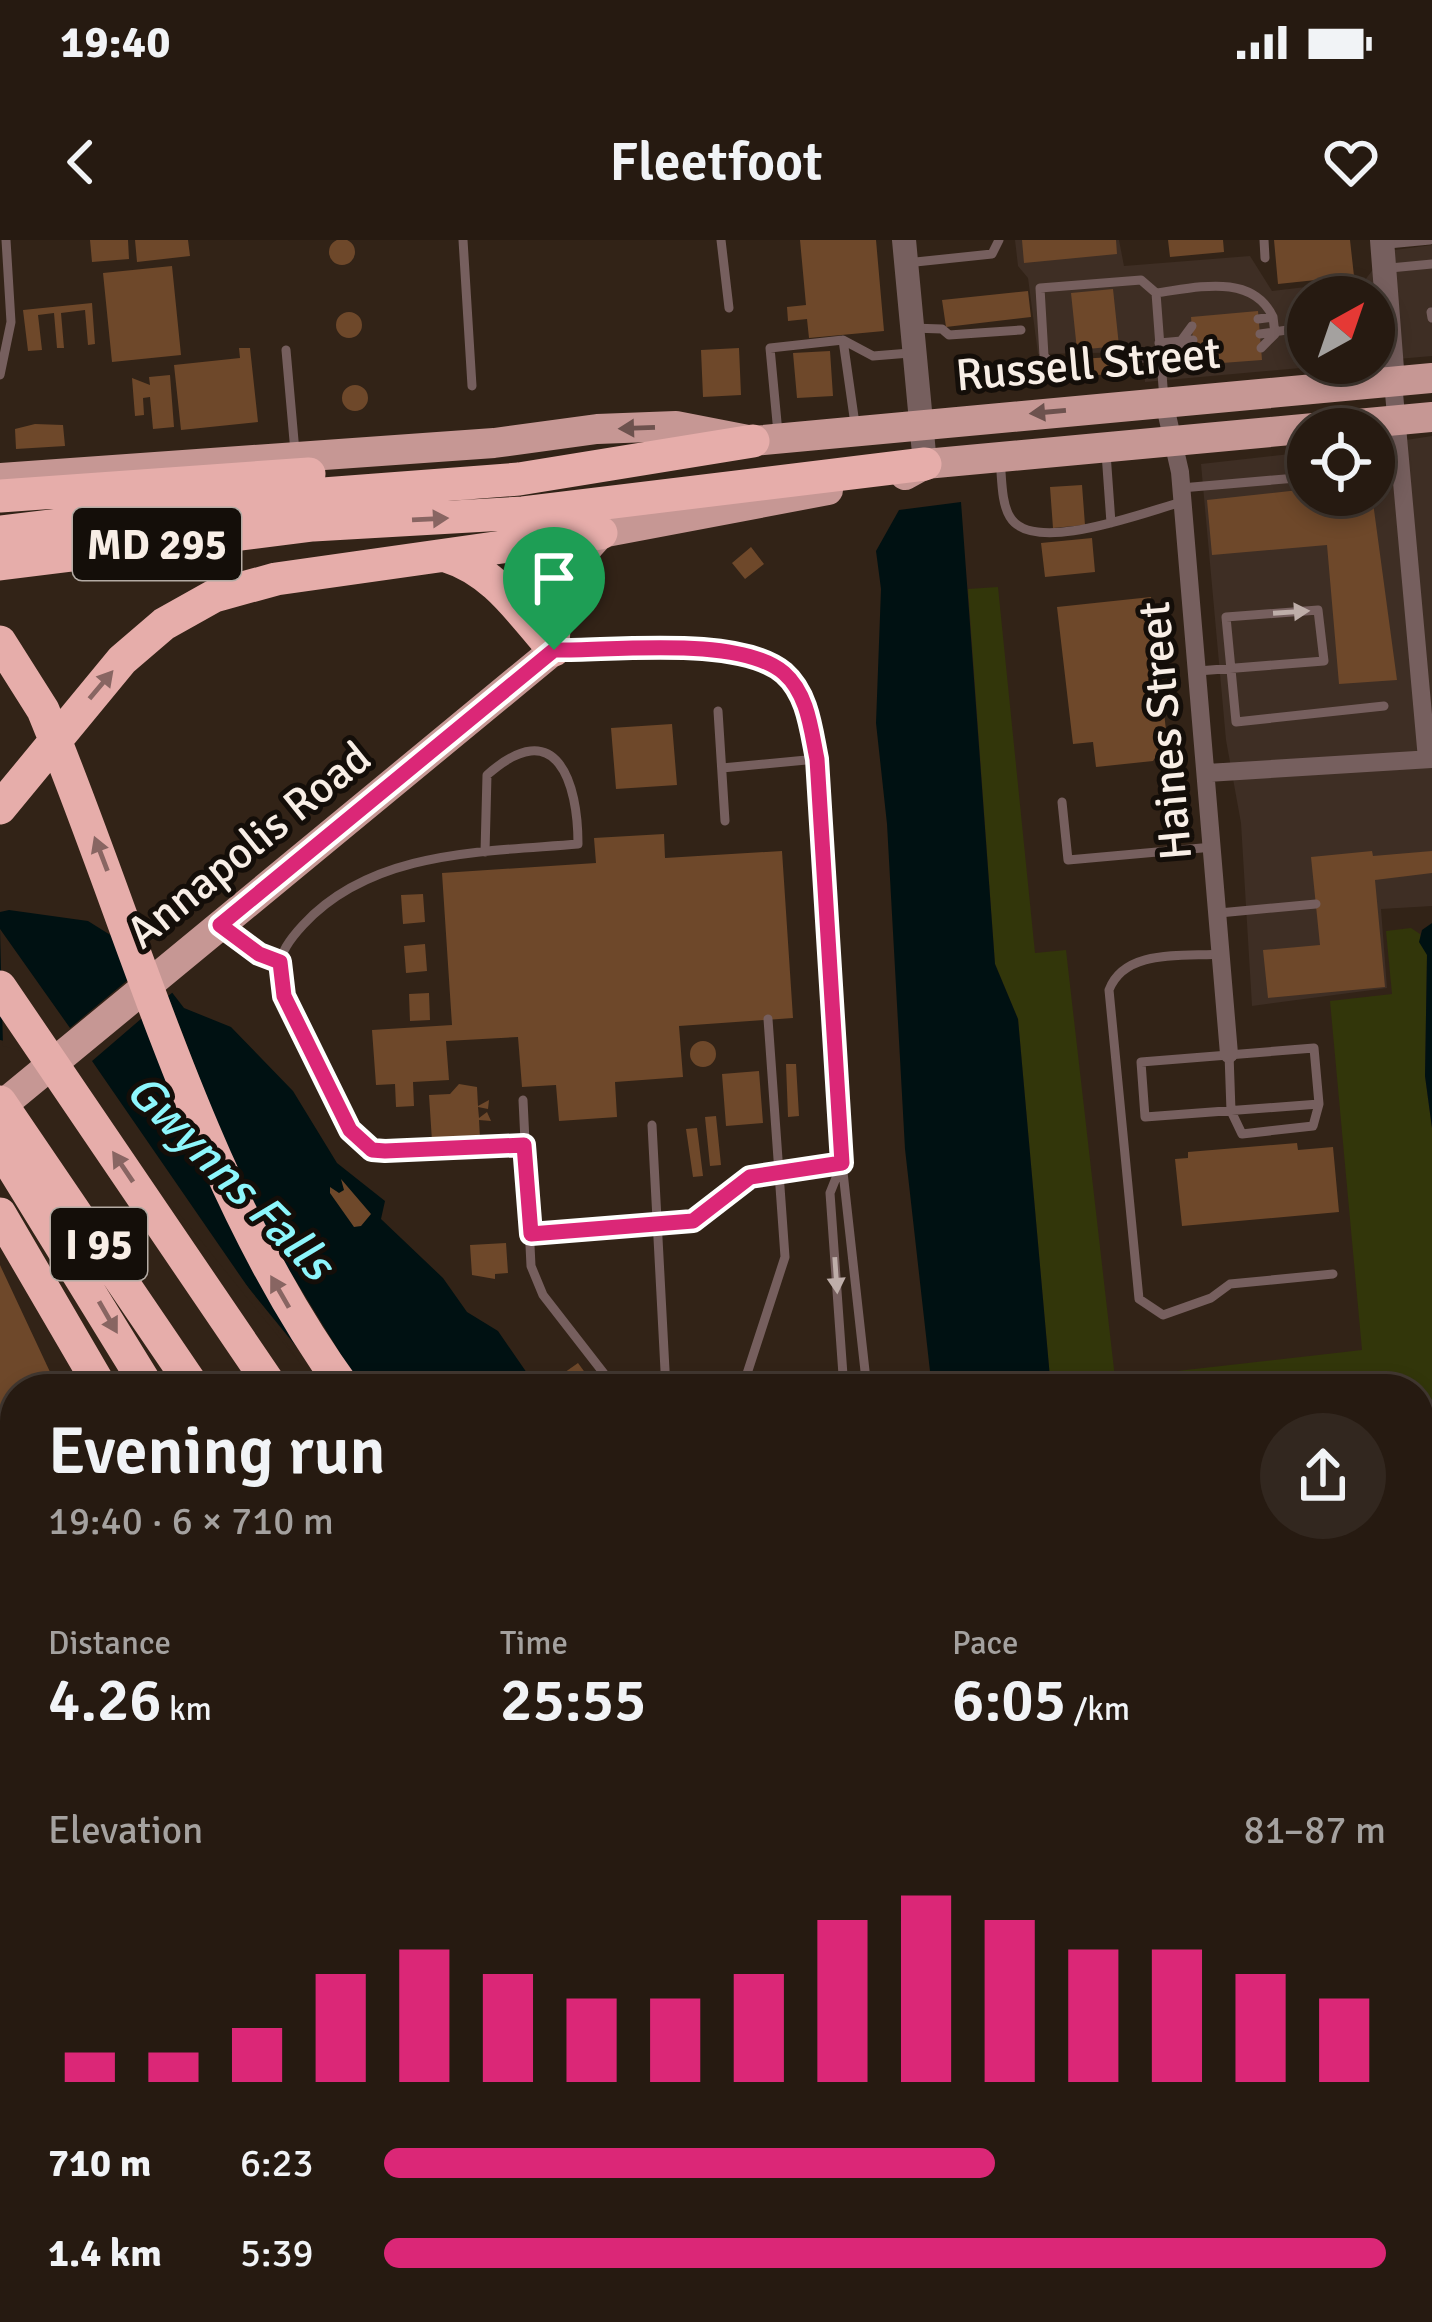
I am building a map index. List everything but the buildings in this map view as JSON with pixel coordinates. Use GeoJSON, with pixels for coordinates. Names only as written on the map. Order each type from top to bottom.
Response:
{"type":"FeatureCollection","features":[{"type":"Feature","properties":{"kind":"highway"},"geometry":{"type":"LineString","coordinates":[[0,496],[307,488],[514,458],[631,459],[765,439]]}},
{"type":"Feature","properties":{"kind":"highway","name":"MD 295"},"geometry":{"type":"LineString","coordinates":[[0,532],[307,488],[523,513],[925,464]]}},
{"type":"Feature","properties":{"kind":"highway","name":"MD 295"},"geometry":{"type":"LineString","coordinates":[[0,564],[307,488]]}},
{"type":"Feature","properties":{"kind":"highway"},"geometry":{"type":"LineString","coordinates":[[0,808],[122,660],[188,608],[276,579],[601,533]]}},
{"type":"Feature","properties":{"kind":"highway"},"geometry":{"type":"LineString","coordinates":[[445,555],[472,564],[493,580],[554,650]]}},
{"type":"Feature","properties":{"kind":"highway"},"geometry":{"type":"LineString","coordinates":[[0,642],[43,710],[237,1210],[287,1304],[335,1374]]}},
{"type":"Feature","properties":{"kind":"highway","name":"I 95"},"geometry":{"type":"LineString","coordinates":[[0,987],[265,1374]]}},
{"type":"Feature","properties":{"kind":"highway","name":"I 95"},"geometry":{"type":"LineString","coordinates":[[0,1104],[184,1374]]}},
{"type":"Feature","properties":{"kind":"highway"},"geometry":{"type":"LineString","coordinates":[[0,1147],[140,1374]]}},
{"type":"Feature","properties":{"kind":"highway"},"geometry":{"type":"LineString","coordinates":[[0,1214],[93,1374]]}},
{"type":"Feature","properties":{"kind":"main road","name":"Russell Street"},"geometry":{"type":"LineString","coordinates":[[1395,382],[1432,378]]}},
{"type":"Feature","properties":{"kind":"main road","name":"Russell Street"},"geometry":{"type":"LineString","coordinates":[[0,478],[307,488],[676,426],[765,439],[1164,401],[1287,381]]}},
{"type":"Feature","properties":{"kind":"main road","name":"MD 295"},"geometry":{"type":"LineString","coordinates":[[925,464],[1432,417]]}},
{"type":"Feature","properties":{"kind":"main road"},"geometry":{"type":"LineString","coordinates":[[554,650],[556,620],[569,573],[601,533],[910,474],[925,464]]}},
{"type":"Feature","properties":{"kind":"main road","name":"Annapolis Road"},"geometry":{"type":"LineString","coordinates":[[0,1104],[554,650]]}},
{"type":"Feature","properties":{"kind":"street"},"geometry":{"type":"LineString","coordinates":[[905,251],[925,464]]}},
{"type":"Feature","properties":{"kind":"street"},"geometry":{"type":"LineString","coordinates":[[1207,773],[1430,759],[1393,384]]}},
{"type":"Feature","properties":{"kind":"street","name":"Haines Street"},"geometry":{"type":"LineString","coordinates":[[1164,401],[1176,442],[1182,495],[1229,1054]]}},
{"type":"Feature","properties":{"kind":"lane"},"geometry":{"type":"LineString","coordinates":[[0,375],[11,322],[6,240]]}},
{"type":"Feature","properties":{"kind":"lane"},"geometry":{"type":"LineString","coordinates":[[463,240],[472,386]]}},
{"type":"Feature","properties":{"kind":"lane"},"geometry":{"type":"LineString","coordinates":[[721,240],[728,308]]}},
{"type":"Feature","properties":{"kind":"lane"},"geometry":{"type":"LineString","coordinates":[[905,251],[992,254],[999,240]]}},
{"type":"Feature","properties":{"kind":"lane"},"geometry":{"type":"LineString","coordinates":[[1264,240],[1265,258]]}},
{"type":"Feature","properties":{"kind":"lane"},"geometry":{"type":"LineString","coordinates":[[1383,251],[1430,240]]}},
{"type":"Feature","properties":{"kind":"lane"},"geometry":{"type":"LineString","coordinates":[[1383,251],[1430,264],[1429,278]]}},
{"type":"Feature","properties":{"kind":"lane"},"geometry":{"type":"LineString","coordinates":[[1077,365],[1053,365],[1043,356],[1040,288],[1131,277],[1156,293],[1217,285],[1242,289],[1268,306],[1275,334]]}},
{"type":"Feature","properties":{"kind":"lane"},"geometry":{"type":"LineString","coordinates":[[1156,293],[1164,401]]}},
{"type":"Feature","properties":{"kind":"lane"},"geometry":{"type":"LineString","coordinates":[[1258,319],[1273,317]]}},
{"type":"Feature","properties":{"kind":"lane"},"geometry":{"type":"LineString","coordinates":[[1192,326],[1187,341],[1194,356]]}},
{"type":"Feature","properties":{"kind":"lane"},"geometry":{"type":"LineString","coordinates":[[765,439],[770,348],[843,340],[874,356],[942,329],[949,335],[1022,330]]}},
{"type":"Feature","properties":{"kind":"lane"},"geometry":{"type":"LineString","coordinates":[[1259,334],[1287,331]]}},
{"type":"Feature","properties":{"kind":"lane"},"geometry":{"type":"LineString","coordinates":[[1261,348],[1275,334]]}},
{"type":"Feature","properties":{"kind":"lane"},"geometry":{"type":"LineString","coordinates":[[843,340],[856,430]]}},
{"type":"Feature","properties":{"kind":"lane"},"geometry":{"type":"LineString","coordinates":[[1114,362],[1187,341]]}},
{"type":"Feature","properties":{"kind":"lane"},"geometry":{"type":"LineString","coordinates":[[286,350],[307,488]]}},
{"type":"Feature","properties":{"kind":"lane"},"geometry":{"type":"LineString","coordinates":[[1106,448],[1111,523]]}},
{"type":"Feature","properties":{"kind":"lane"},"geometry":{"type":"LineString","coordinates":[[1000,457],[1007,512],[1022,530],[1075,531],[1111,523],[1182,495],[1287,480]]}},
{"type":"Feature","properties":{"kind":"lane"},"geometry":{"type":"LineString","coordinates":[[1395,470],[1402,470]]}},
{"type":"Feature","properties":{"kind":"lane"},"geometry":{"type":"LineString","coordinates":[[1198,671],[1231,668],[1324,661],[1318,610],[1226,617],[1231,668],[1237,722],[1384,706]]}},
{"type":"Feature","properties":{"kind":"lane"},"geometry":{"type":"LineString","coordinates":[[554,650],[707,650],[782,670],[805,704],[817,759],[842,1163],[865,1374]]}},
{"type":"Feature","properties":{"kind":"lane"},"geometry":{"type":"LineString","coordinates":[[718,711],[725,821]]}},
{"type":"Feature","properties":{"kind":"lane"},"geometry":{"type":"LineString","coordinates":[[485,852],[488,776],[504,760],[530,752],[548,755],[569,772],[578,798],[578,844],[485,852],[390,870],[340,892],[304,923],[280,962],[284,996],[350,1130],[364,1145],[385,1151],[524,1145]]}},
{"type":"Feature","properties":{"kind":"lane"},"geometry":{"type":"LineString","coordinates":[[722,768],[817,759]]}},
{"type":"Feature","properties":{"kind":"lane"},"geometry":{"type":"LineString","coordinates":[[1062,802],[1068,860],[1213,847]]}},
{"type":"Feature","properties":{"kind":"lane"},"geometry":{"type":"LineString","coordinates":[[1219,913],[1316,904]]}},
{"type":"Feature","properties":{"kind":"lane"},"geometry":{"type":"LineString","coordinates":[[220,925],[259,954],[280,962]]}},
{"type":"Feature","properties":{"kind":"lane"},"geometry":{"type":"LineString","coordinates":[[1222,954],[1138,960],[1115,975],[1109,990],[1139,1299],[1163,1315],[1211,1298],[1230,1284],[1333,1274]]}},
{"type":"Feature","properties":{"kind":"lane"},"geometry":{"type":"LineString","coordinates":[[747,1374],[781,1273],[786,1223],[768,1019]]}},
{"type":"Feature","properties":{"kind":"lane"},"geometry":{"type":"LineString","coordinates":[[1229,1054],[1232,1111],[1242,1134],[1313,1126],[1319,1103],[1314,1048],[1229,1054],[1141,1062],[1145,1118],[1232,1111],[1319,1103]]}},
{"type":"Feature","properties":{"kind":"lane"},"geometry":{"type":"LineString","coordinates":[[523,1100],[531,1234],[528,1254],[543,1295],[604,1374]]}},
{"type":"Feature","properties":{"kind":"lane"},"geometry":{"type":"LineString","coordinates":[[652,1125],[665,1374]]}},
{"type":"Feature","properties":{"kind":"lane"},"geometry":{"type":"LineString","coordinates":[[531,1234],[654,1228],[693,1221],[761,1172],[842,1163]]}},
{"type":"Feature","properties":{"kind":"lane"},"geometry":{"type":"LineString","coordinates":[[842,1163],[830,1193],[843,1374]]}},
{"type":"Feature","properties":{"kind":"shaded area"},"geometry":{"type":"Polygon","coordinates":[[[1015,240],[1119,240],[1124,266],[1250,256],[1272,291],[1287,289],[1287,369],[1145,382],[1143,352],[1038,354],[1028,278],[1018,266],[1015,240]]]}},
{"type":"Feature","properties":{"kind":"shaded area"},"geometry":{"type":"Polygon","coordinates":[[[1432,245],[1432,356],[1395,359],[1395,276],[1368,276],[1387,251],[1432,245]]]}},
{"type":"Feature","properties":{"kind":"shaded area"},"geometry":{"type":"Polygon","coordinates":[[[1432,436],[1432,906],[1381,909],[1387,988],[1252,1006],[1241,823],[1226,740],[1201,464],[1287,454],[1287,516],[1395,516],[1395,442],[1432,436]]]}},
{"type":"Feature","properties":{"kind":"green space"},"geometry":{"type":"Polygon","coordinates":[[[998,587],[1035,953],[1066,950],[1115,1374],[1050,1374],[1018,1019],[995,964],[968,589],[998,587]]]}},
{"type":"Feature","properties":{"kind":"green space"},"geometry":{"type":"Polygon","coordinates":[[[1411,928],[1420,934],[1427,955],[1425,1076],[1432,1128],[1432,1374],[1150,1374],[1362,1350],[1330,1001],[1392,994],[1386,931],[1411,928]]]}},
{"type":"Feature","properties":{"kind":"water"},"geometry":{"type":"Polygon","coordinates":[[[961,502],[995,964],[1018,1019],[1050,1374],[930,1374],[905,1149],[887,824],[876,723],[881,589],[876,551],[899,510],[961,502]]]}},
{"type":"Feature","properties":{"kind":"water","name":"Gwynns Falls"},"geometry":{"type":"Polygon","coordinates":[[[0,912],[88,921],[144,956],[184,1008],[231,1027],[293,1091],[337,1163],[385,1201],[381,1219],[443,1278],[467,1312],[498,1331],[528,1374],[319,1374],[149,1166],[29,1047],[0,1040],[0,912]]]}},
{"type":"Feature","properties":{"kind":"water"},"geometry":{"type":"Polygon","coordinates":[[[1432,923],[1432,1128],[1425,1076],[1427,955],[1419,942],[1422,930],[1432,923]]]}},
{"type":"Feature","properties":{"kind":"pier"},"geometry":{"type":"Polygon","coordinates":[[[0,929],[70,1028],[135,974],[148,951],[177,989],[168,996],[247,1201],[353,1374],[328,1374],[149,1012],[92,1061],[303,1367],[144,1170],[26,1052],[3,1046],[0,929]]]}},
{"type":"Feature","properties":{"kind":"route"},"geometry":{"type":"LineString","coordinates":[[554,650],[707,650],[749,658],[782,670],[805,704],[817,759],[842,1163],[761,1172],[693,1221],[654,1228],[531,1234],[524,1145],[385,1151],[364,1145],[350,1130],[284,996],[280,962],[259,954],[220,925],[554,650]]}}]}
